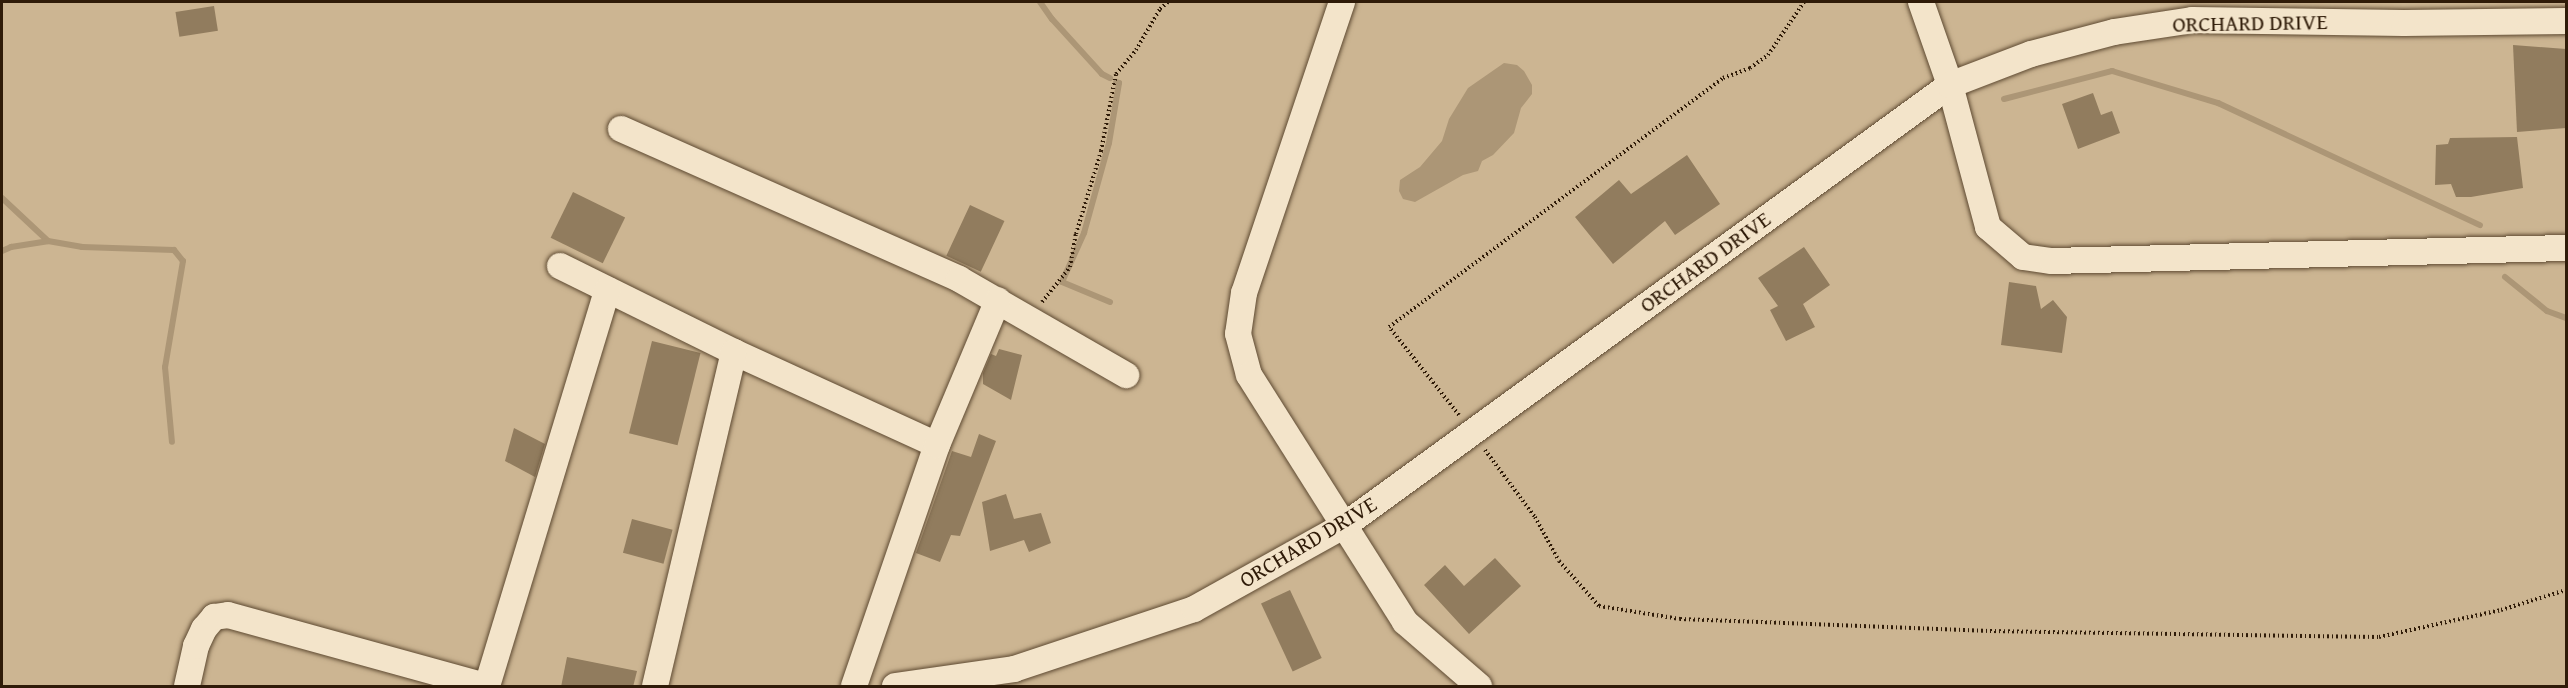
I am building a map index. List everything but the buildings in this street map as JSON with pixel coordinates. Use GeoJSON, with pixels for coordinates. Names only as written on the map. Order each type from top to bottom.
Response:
{"type":"FeatureCollection","features":[{"type":"Feature","properties":{"kind":"street"},"geometry":{"type":"LineString","coordinates":[[1342,2],[1244,293],[1238,334],[1249,375],[1405,622],[1479,687]]}},
{"type":"Feature","properties":{"kind":"street"},"geometry":{"type":"LineString","coordinates":[[1921,2],[1950,85],[1988,227],[2023,257],[2052,261],[2566,248]]}},
{"type":"Feature","properties":{"kind":"street","name":"ORCHARD DRIVE"},"geometry":{"type":"LineString","coordinates":[[895,687],[1014,669],[1194,609],[1345,525],[1950,85],[2031,54],[2114,32],[2192,20],[2404,23],[2566,21]]}},
{"type":"Feature","properties":{"kind":"street"},"geometry":{"type":"LineString","coordinates":[[621,129],[959,279],[1126,375]]}},
{"type":"Feature","properties":{"kind":"street"},"geometry":{"type":"LineString","coordinates":[[560,266],[734,352],[937,445]]}},
{"type":"Feature","properties":{"kind":"street"},"geometry":{"type":"LineString","coordinates":[[187,687],[196,646],[204,629],[214,617],[228,615],[486,687],[607,290]]}},
{"type":"Feature","properties":{"kind":"street"},"geometry":{"type":"LineString","coordinates":[[854,687],[937,445],[998,300]]}},
{"type":"Feature","properties":{"kind":"street"},"geometry":{"type":"LineString","coordinates":[[656,687],[734,352]]}},
{"type":"Feature","properties":{"kind":"path"},"geometry":{"type":"LineString","coordinates":[[1028,318],[1070,267],[1076,234],[1101,151],[1116,74],[1136,50],[1160,9],[1168,2]]}},
{"type":"Feature","properties":{"kind":"path"},"geometry":{"type":"LineString","coordinates":[[1804,2],[1768,55],[1750,68],[1723,78],[1389,327],[1472,432],[1535,517],[1559,561],[1599,606],[1680,619],[1990,631],[2379,637],[2501,610],[2566,590]]}},
{"type":"Feature","properties":{"kind":"shaded area"},"geometry":{"type":"Polygon","coordinates":[[[2,2],[2566,2],[2566,686],[2,686],[2,2]]]}},
{"type":"Feature","properties":{"kind":"shaded area"},"geometry":{"type":"Polygon","coordinates":[[[1504,63],[1517,65],[1524,71],[1532,85],[1532,94],[1521,108],[1514,133],[1493,155],[1482,161],[1478,171],[1463,175],[1415,202],[1403,199],[1399,191],[1400,180],[1420,167],[1442,141],[1449,119],[1468,88],[1504,63]]]}},
{"type":"Feature","properties":{"kind":"waterway"},"geometry":{"type":"LineString","coordinates":[[1040,2],[1052,19],[1102,74],[1110,78]]}},
{"type":"Feature","properties":{"kind":"waterway"},"geometry":{"type":"LineString","coordinates":[[2004,99],[2112,71],[2218,103],[2480,225]]}},
{"type":"Feature","properties":{"kind":"waterway"},"geometry":{"type":"LineString","coordinates":[[1110,302],[1062,282],[1084,233],[1109,143],[1119,83],[1116,82]]}},
{"type":"Feature","properties":{"kind":"waterway"},"geometry":{"type":"LineString","coordinates":[[2,198],[48,241],[82,247],[174,250],[183,261],[165,367],[172,442]]}},
{"type":"Feature","properties":{"kind":"waterway"},"geometry":{"type":"LineString","coordinates":[[2,251],[11,247],[48,241]]}},
{"type":"Feature","properties":{"kind":"waterway"},"geometry":{"type":"LineString","coordinates":[[2505,277],[2547,311],[2566,318]]}}]}
